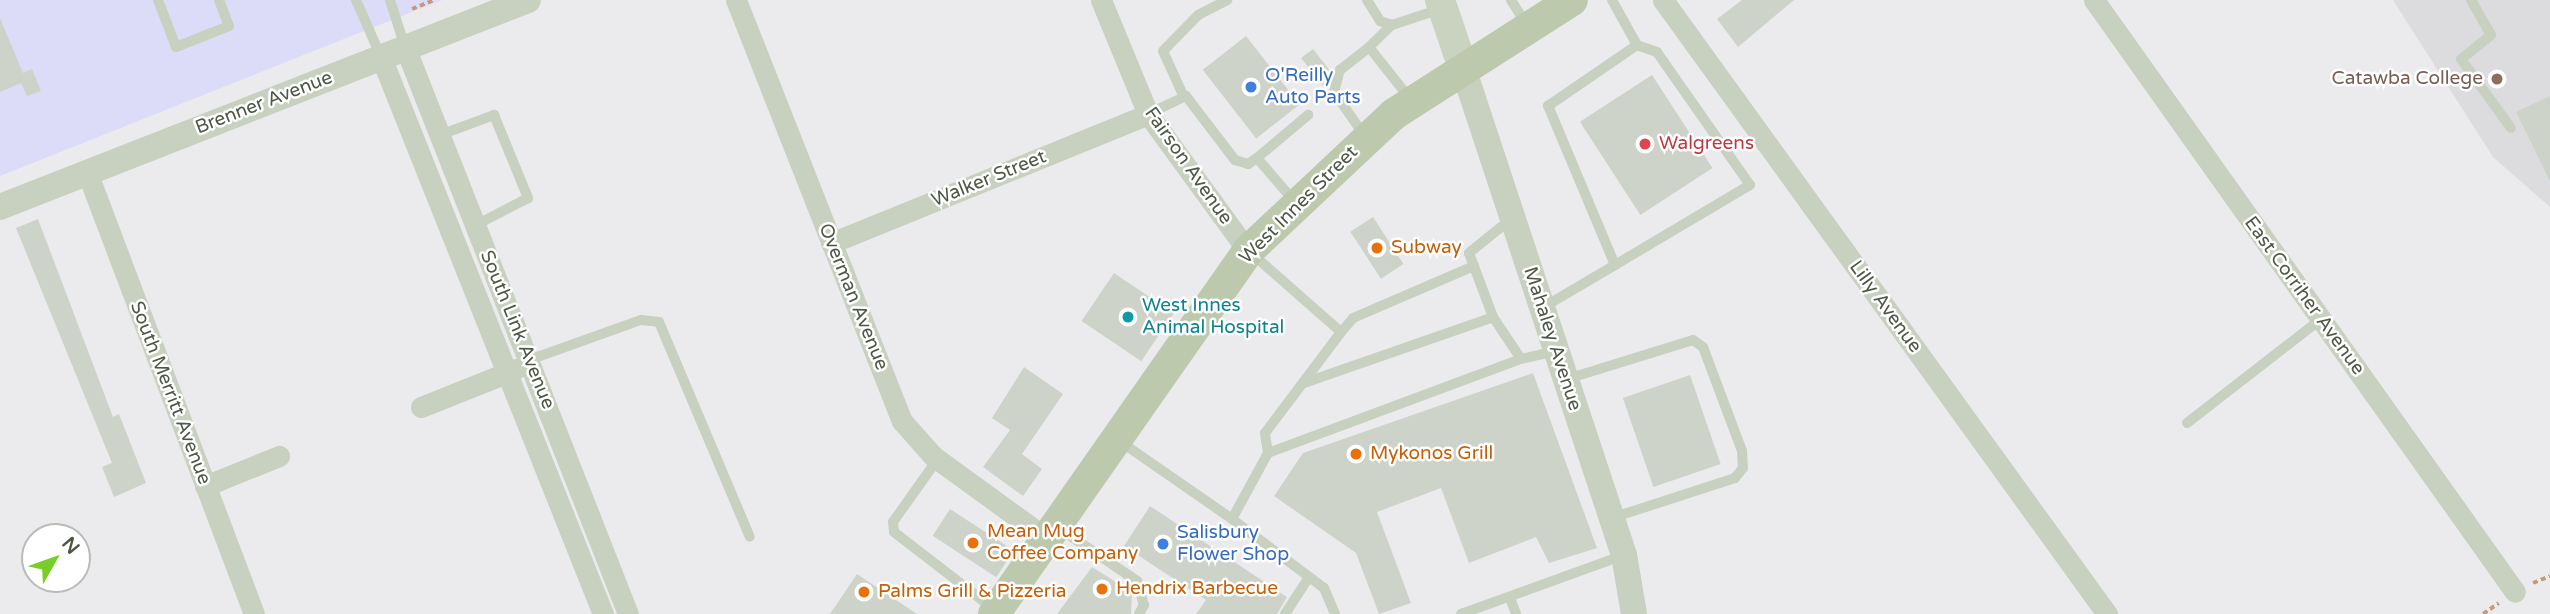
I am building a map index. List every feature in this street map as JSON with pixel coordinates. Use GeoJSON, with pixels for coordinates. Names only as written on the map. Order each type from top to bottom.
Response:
{"type":"FeatureCollection","features":[{"type":"Feature","properties":{"kind":"main road","name":"West Innes Street"},"geometry":{"type":"LineString","coordinates":[[1002,611],[1050,531],[1248,251],[1366,138],[1462,65],[1518,13],[1565,2]]}},
{"type":"Feature","properties":{"kind":"main road"},"geometry":{"type":"LineString","coordinates":[[1441,4],[1462,65]]}},
{"type":"Feature","properties":{"kind":"street","name":"Brenner Avenue"},"geometry":{"type":"LineString","coordinates":[[0,207],[528,0]]}},
{"type":"Feature","properties":{"kind":"street","name":"Overman Avenue"},"geometry":{"type":"LineString","coordinates":[[736,0],[902,421],[937,460],[1050,531]]}},
{"type":"Feature","properties":{"kind":"street","name":"Fairson Avenue"},"geometry":{"type":"LineString","coordinates":[[1101,0],[1147,114],[1248,251]]}},
{"type":"Feature","properties":{"kind":"street","name":"Lilly Avenue"},"geometry":{"type":"LineString","coordinates":[[1663,0],[2106,614]]}},
{"type":"Feature","properties":{"kind":"street","name":"East Corriher Avenue"},"geometry":{"type":"LineString","coordinates":[[2094,0],[2515,592]]}},
{"type":"Feature","properties":{"kind":"street","name":"South Link Avenue"},"geometry":{"type":"LineString","coordinates":[[393,52],[440,135],[628,614]]}},
{"type":"Feature","properties":{"kind":"street","name":"South Link Avenue"},"geometry":{"type":"LineString","coordinates":[[393,52],[504,373],[603,614]]}},
{"type":"Feature","properties":{"kind":"street","name":"Mahaley Avenue"},"geometry":{"type":"LineString","coordinates":[[1462,65],[1624,555],[1634,614]]}},
{"type":"Feature","properties":{"kind":"street","name":"Walker Street"},"geometry":{"type":"LineString","coordinates":[[831,243],[1147,114]]}},
{"type":"Feature","properties":{"kind":"street","name":"South Merritt Avenue"},"geometry":{"type":"LineString","coordinates":[[87,172],[254,614]]}},
{"type":"Feature","properties":{"kind":"street"},"geometry":{"type":"LineString","coordinates":[[421,407],[530,362]]}},
{"type":"Feature","properties":{"kind":"street"},"geometry":{"type":"LineString","coordinates":[[205,485],[279,456]]}},
{"type":"Feature","properties":{"kind":"lane"},"geometry":{"type":"LineString","coordinates":[[158,0],[176,47],[229,26],[219,0]]}},
{"type":"Feature","properties":{"kind":"lane"},"geometry":{"type":"LineString","coordinates":[[356,0],[393,52]]}},
{"type":"Feature","properties":{"kind":"lane"},"geometry":{"type":"LineString","coordinates":[[390,0],[393,52]]}},
{"type":"Feature","properties":{"kind":"lane"},"geometry":{"type":"LineString","coordinates":[[1227,0],[1198,15],[1163,51],[1183,95],[1235,160],[1248,164],[1308,115]]}},
{"type":"Feature","properties":{"kind":"lane"},"geometry":{"type":"LineString","coordinates":[[1367,0],[1380,21],[1392,25]]}},
{"type":"Feature","properties":{"kind":"lane"},"geometry":{"type":"LineString","coordinates":[[1542,308],[1749,185],[1657,52],[1637,45],[1612,0]]}},
{"type":"Feature","properties":{"kind":"lane"},"geometry":{"type":"LineString","coordinates":[[2471,0],[2491,35],[2461,59],[2511,128]]}},
{"type":"Feature","properties":{"kind":"lane"},"geometry":{"type":"LineString","coordinates":[[1366,138],[1334,92],[1340,70],[1392,25],[1441,4]]}},
{"type":"Feature","properties":{"kind":"lane"},"geometry":{"type":"LineString","coordinates":[[1615,265],[1548,106],[1637,45]]}},
{"type":"Feature","properties":{"kind":"lane"},"geometry":{"type":"LineString","coordinates":[[1369,47],[1412,102]]}},
{"type":"Feature","properties":{"kind":"lane"},"geometry":{"type":"LineString","coordinates":[[1147,114],[1183,95]]}},
{"type":"Feature","properties":{"kind":"lane"},"geometry":{"type":"LineString","coordinates":[[440,135],[494,115],[528,198],[476,225]]}},
{"type":"Feature","properties":{"kind":"lane"},"geometry":{"type":"LineString","coordinates":[[1257,158],[1296,204]]}},
{"type":"Feature","properties":{"kind":"lane"},"geometry":{"type":"LineString","coordinates":[[1513,218],[1469,254],[1493,317],[1521,359]]}},
{"type":"Feature","properties":{"kind":"lane"},"geometry":{"type":"LineString","coordinates":[[1248,251],[1341,332]]}},
{"type":"Feature","properties":{"kind":"lane"},"geometry":{"type":"LineString","coordinates":[[1232,519],[1268,453],[1265,433],[1353,318],[1474,266]]}},
{"type":"Feature","properties":{"kind":"lane"},"geometry":{"type":"LineString","coordinates":[[1303,384],[1493,317]]}},
{"type":"Feature","properties":{"kind":"lane"},"geometry":{"type":"LineString","coordinates":[[2187,422],[2321,319]]}},
{"type":"Feature","properties":{"kind":"lane"},"geometry":{"type":"LineString","coordinates":[[530,362],[641,320],[659,322],[750,537]]}},
{"type":"Feature","properties":{"kind":"lane"},"geometry":{"type":"LineString","coordinates":[[1566,380],[1693,340],[1703,347],[1742,451],[1743,468],[1735,478],[1612,518]]}},
{"type":"Feature","properties":{"kind":"lane"},"geometry":{"type":"LineString","coordinates":[[1268,453],[1521,359],[1556,351]]}},
{"type":"Feature","properties":{"kind":"lane"},"geometry":{"type":"LineString","coordinates":[[1116,439],[1232,519],[1324,588],[1335,614]]}},
{"type":"Feature","properties":{"kind":"lane"},"geometry":{"type":"LineString","coordinates":[[937,460],[893,522],[894,532],[1002,611]]}},
{"type":"Feature","properties":{"kind":"lane"},"geometry":{"type":"LineString","coordinates":[[1050,531],[1137,581],[1144,605],[1139,614]]}},
{"type":"Feature","properties":{"kind":"lane"},"geometry":{"type":"LineString","coordinates":[[1461,614],[1624,555]]}},
{"type":"Feature","properties":{"kind":"lane"},"geometry":{"type":"LineString","coordinates":[[1285,614],[1310,577]]}},
{"type":"Feature","properties":{"kind":"lane"},"geometry":{"type":"LineString","coordinates":[[1510,598],[1516,614]]}},
{"type":"Feature","properties":{"kind":"path"},"geometry":{"type":"LineString","coordinates":[[412,9],[434,0]]}},
{"type":"Feature","properties":{"kind":"shaded area"},"geometry":{"type":"Polygon","coordinates":[[[0,0],[442,0],[0,176],[0,0]]]}},
{"type":"Feature","properties":{"kind":"shaded area","name":"Catawba College"},"geometry":{"type":"Polygon","coordinates":[[[2393,0],[2550,0],[2550,207],[2493,157],[2393,0]]]}},
{"type":"Feature","properties":{"kind":"building"},"geometry":{"type":"Polygon","coordinates":[[[1742,0],[1794,0],[1738,47],[1717,19],[1742,0]]]}},
{"type":"Feature","properties":{"kind":"building"},"geometry":{"type":"Polygon","coordinates":[[[0,18],[23,73],[32,69],[41,91],[27,96],[21,83],[0,92],[0,18]]]}},
{"type":"Feature","properties":{"kind":"building","name":"O'Reilly Auto Parts"},"geometry":{"type":"Polygon","coordinates":[[[1246,36],[1300,105],[1256,138],[1203,70],[1246,36]]]}},
{"type":"Feature","properties":{"kind":"building"},"geometry":{"type":"Polygon","coordinates":[[[1313,49],[1331,72],[1324,87],[1301,58],[1313,49]]]}},
{"type":"Feature","properties":{"kind":"building","name":"Walgreens"},"geometry":{"type":"Polygon","coordinates":[[[1652,75],[1712,168],[1640,215],[1580,122],[1652,75]]]}},
{"type":"Feature","properties":{"kind":"building"},"geometry":{"type":"Polygon","coordinates":[[[2550,96],[2550,181],[2516,112],[2550,96]]]}},
{"type":"Feature","properties":{"kind":"building","name":"Subway"},"geometry":{"type":"Polygon","coordinates":[[[1373,217],[1403,264],[1381,279],[1350,232],[1373,217]]]}},
{"type":"Feature","properties":{"kind":"building"},"geometry":{"type":"Polygon","coordinates":[[[38,219],[113,417],[119,414],[146,483],[114,497],[102,467],[112,463],[16,228],[38,219]]]}},
{"type":"Feature","properties":{"kind":"building","name":"West Innes Animal Hospital"},"geometry":{"type":"Polygon","coordinates":[[[1114,273],[1174,313],[1141,361],[1082,321],[1114,273]]]}},
{"type":"Feature","properties":{"kind":"building"},"geometry":{"type":"Polygon","coordinates":[[[1024,367],[1063,394],[1022,454],[1042,469],[1023,496],[983,467],[1010,430],[992,418],[1024,367]]]}},
{"type":"Feature","properties":{"kind":"building"},"geometry":{"type":"Polygon","coordinates":[[[1533,373],[1597,548],[1549,563],[1536,537],[1469,563],[1441,488],[1377,512],[1411,603],[1379,614],[1356,553],[1274,496],[1303,453],[1533,373]]]}},
{"type":"Feature","properties":{"kind":"building"},"geometry":{"type":"Polygon","coordinates":[[[1690,375],[1721,464],[1653,487],[1623,398],[1690,375]]]}},
{"type":"Feature","properties":{"kind":"building"},"geometry":{"type":"Polygon","coordinates":[[[1150,506],[1287,597],[1277,614],[1196,614],[1206,600],[1124,546],[1150,506]]]}},
{"type":"Feature","properties":{"kind":"building","name":"Mean Mug Coffee Company"},"geometry":{"type":"Polygon","coordinates":[[[950,509],[1014,550],[996,577],[933,536],[950,509]]]}},
{"type":"Feature","properties":{"kind":"building","name":"Hendrix Barbecue"},"geometry":{"type":"Polygon","coordinates":[[[1092,567],[1132,592],[1131,614],[1057,614],[1092,567]]]}},
{"type":"Feature","properties":{"kind":"building","name":"Palms Grill & Pizzeria"},"geometry":{"type":"Polygon","coordinates":[[[857,574],[917,614],[830,614],[857,574]]]}},
{"type":"Feature","properties":{"kind":"place","name":"Catawba College"},"geometry":{"type":"Point","coordinates":[2497,79]}},
{"type":"Feature","properties":{"kind":"place","name":"O'Reilly Auto Parts"},"geometry":{"type":"Point","coordinates":[1251,87]}},
{"type":"Feature","properties":{"kind":"place","name":"Walgreens"},"geometry":{"type":"Point","coordinates":[1645,144]}},
{"type":"Feature","properties":{"kind":"place","name":"Subway"},"geometry":{"type":"Point","coordinates":[1377,248]}},
{"type":"Feature","properties":{"kind":"place","name":"West Innes Animal Hospital"},"geometry":{"type":"Point","coordinates":[1128,317]}},
{"type":"Feature","properties":{"kind":"place","name":"Mykonos Grill"},"geometry":{"type":"Point","coordinates":[1356,454]}},
{"type":"Feature","properties":{"kind":"place","name":"Mean Mug Coffee Company"},"geometry":{"type":"Point","coordinates":[973,543]}},
{"type":"Feature","properties":{"kind":"place","name":"Salisbury Flower Shop"},"geometry":{"type":"Point","coordinates":[1163,544]}},
{"type":"Feature","properties":{"kind":"place","name":"Hendrix Barbecue"},"geometry":{"type":"Point","coordinates":[1102,589]}},
{"type":"Feature","properties":{"kind":"place","name":"Palms Grill & Pizzeria"},"geometry":{"type":"Point","coordinates":[864,592]}}]}
